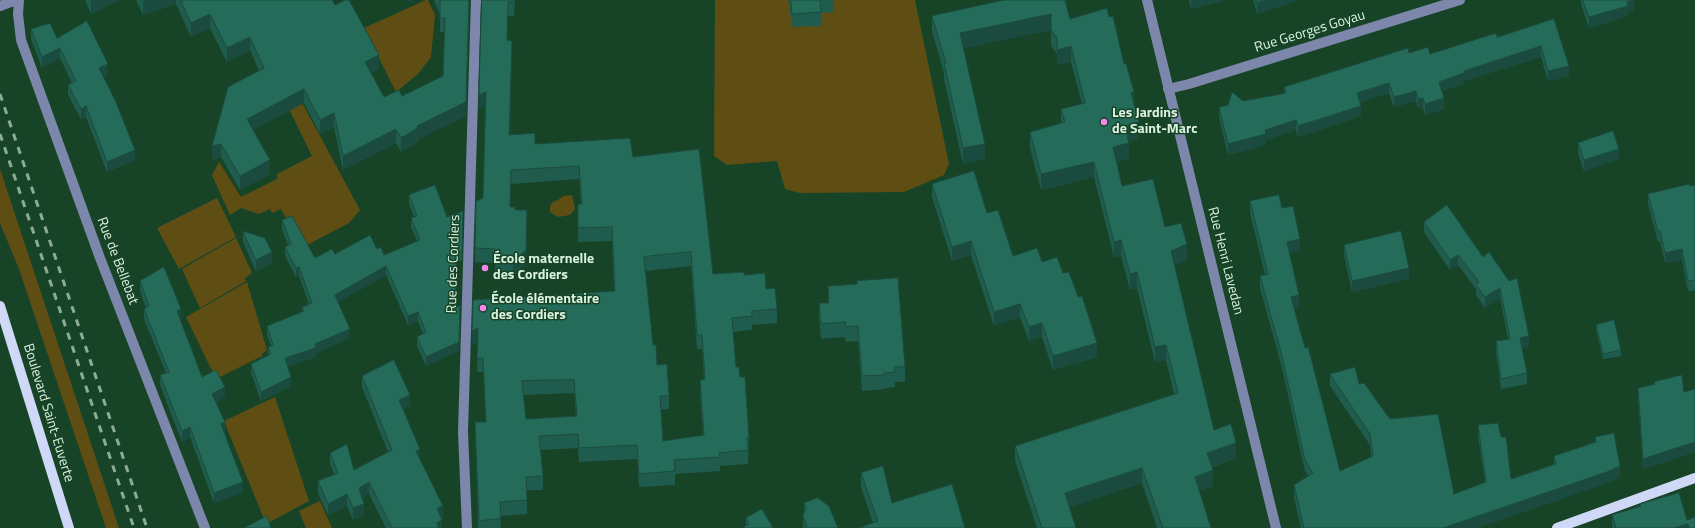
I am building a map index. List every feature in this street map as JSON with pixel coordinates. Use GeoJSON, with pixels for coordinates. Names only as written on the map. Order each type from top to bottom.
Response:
{"type":"FeatureCollection","features":[{"type":"Feature","properties":{"kind":"main road","name":"Boulevard Saint-Euverte"},"geometry":{"type":"LineString","coordinates":[[0,306],[69,528]]}},
{"type":"Feature","properties":{"kind":"main road"},"geometry":{"type":"LineString","coordinates":[[1557,528],[1695,478]]}},
{"type":"Feature","properties":{"kind":"street"},"geometry":{"type":"LineString","coordinates":[[1,6],[17,0]]}},
{"type":"Feature","properties":{"kind":"street","name":"Rue de Bellebat"},"geometry":{"type":"LineString","coordinates":[[17,0],[21,40],[100,258],[205,528]]}},
{"type":"Feature","properties":{"kind":"street","name":"Rue des Cordiers"},"geometry":{"type":"LineString","coordinates":[[467,528],[463,432],[476,0]]}},
{"type":"Feature","properties":{"kind":"street","name":"Rue Henri Lavedan"},"geometry":{"type":"LineString","coordinates":[[1147,0],[1276,528]]}},
{"type":"Feature","properties":{"kind":"street","name":"Rue Georges Goyau"},"geometry":{"type":"LineString","coordinates":[[1168,89],[1189,84],[1460,0]]}},
{"type":"Feature","properties":{"kind":"shaded area"},"geometry":{"type":"Polygon","coordinates":[[[428,0],[435,15],[431,57],[418,74],[396,92],[364,28],[428,0]]]}},
{"type":"Feature","properties":{"kind":"shaded area"},"geometry":{"type":"Polygon","coordinates":[[[715,0],[915,0],[949,164],[944,175],[904,192],[799,193],[785,189],[777,161],[727,165],[714,156],[715,0]]]}},
{"type":"Feature","properties":{"kind":"shaded area"},"geometry":{"type":"Polygon","coordinates":[[[280,62],[360,210],[349,223],[305,246],[303,246],[281,209],[272,213],[270,209],[259,214],[241,208],[230,215],[212,175],[219,162],[241,197],[277,179],[277,174],[312,156],[269,68],[280,62]]]}},
{"type":"Feature","properties":{"kind":"shaded area"},"geometry":{"type":"Polygon","coordinates":[[[0,169],[119,528],[106,528],[19,269],[0,223],[0,169]]]}},
{"type":"Feature","properties":{"kind":"shaded area"},"geometry":{"type":"Polygon","coordinates":[[[572,195],[575,209],[570,215],[558,217],[550,212],[550,206],[553,202],[563,196],[572,195]]]}},
{"type":"Feature","properties":{"kind":"shaded area"},"geometry":{"type":"Polygon","coordinates":[[[217,198],[236,237],[179,269],[157,228],[217,198]]]}},
{"type":"Feature","properties":{"kind":"shaded area"},"geometry":{"type":"Polygon","coordinates":[[[236,238],[252,273],[245,278],[246,281],[200,308],[182,269],[236,238]]]}},
{"type":"Feature","properties":{"kind":"shaded area"},"geometry":{"type":"Polygon","coordinates":[[[247,282],[267,350],[262,354],[262,356],[216,379],[186,317],[247,282]]]}},
{"type":"Feature","properties":{"kind":"shaded area"},"geometry":{"type":"Polygon","coordinates":[[[275,397],[309,501],[266,524],[224,421],[275,397]]]}},
{"type":"Feature","properties":{"kind":"shaded area"},"geometry":{"type":"Polygon","coordinates":[[[320,501],[332,528],[306,528],[299,511],[320,501]]]}},
{"type":"Feature","properties":{"kind":"building"},"geometry":{"type":"Polygon","coordinates":[[[181,0],[332,0],[335,5],[345,0],[349,0],[379,55],[365,62],[384,97],[399,90],[402,96],[443,76],[445,18],[440,18],[440,0],[469,0],[466,102],[417,126],[418,128],[401,138],[396,129],[343,156],[334,113],[320,120],[304,89],[247,119],[270,160],[240,176],[221,144],[212,146],[228,87],[264,68],[250,37],[227,48],[210,14],[191,23],[181,0]]]}},
{"type":"Feature","properties":{"kind":"building"},"geometry":{"type":"Polygon","coordinates":[[[482,0],[514,0],[514,2],[508,2],[507,40],[512,41],[509,135],[535,133],[535,144],[630,138],[633,157],[699,149],[713,274],[744,272],[744,275],[765,273],[766,289],[775,288],[777,309],[752,311],[752,316],[732,318],[736,367],[739,367],[740,377],[745,377],[749,438],[747,438],[748,450],[719,453],[720,457],[674,460],[675,471],[639,474],[637,445],[579,448],[578,434],[539,436],[543,476],[526,477],[527,500],[500,502],[501,518],[479,521],[475,422],[486,422],[483,358],[477,358],[478,328],[472,331],[473,300],[615,291],[612,227],[578,228],[578,204],[582,204],[579,166],[511,170],[510,207],[515,207],[515,210],[527,210],[526,250],[513,262],[495,261],[496,249],[475,248],[476,201],[483,198],[486,92],[479,95],[482,0]],[[691,252],[644,257],[653,345],[656,345],[657,365],[667,364],[669,396],[660,396],[663,441],[704,435],[700,380],[705,379],[702,335],[697,335],[691,252]],[[574,380],[522,381],[526,419],[577,416],[574,380]]]}},
{"type":"Feature","properties":{"kind":"building"},"geometry":{"type":"Polygon","coordinates":[[[789,0],[820,0],[821,12],[792,14],[791,2],[789,2],[789,0]]]}},
{"type":"Feature","properties":{"kind":"building"},"geometry":{"type":"Polygon","coordinates":[[[1004,0],[1065,0],[1070,19],[1107,8],[1109,17],[1113,16],[1124,64],[1126,63],[1134,92],[1131,93],[1139,122],[1125,126],[1129,143],[1113,147],[1122,186],[1153,179],[1165,227],[1181,223],[1187,244],[1171,251],[1214,430],[1231,424],[1236,443],[1207,453],[1213,470],[1195,477],[1211,528],[1163,528],[1142,468],[1065,493],[1076,528],[1042,528],[1015,446],[1178,393],[1166,345],[1155,347],[1137,272],[1130,274],[1121,240],[1114,242],[1094,162],[1041,174],[1030,132],[1065,122],[1061,109],[1085,103],[1071,46],[1057,50],[1057,38],[1051,30],[1051,14],[960,33],[985,144],[963,148],[944,63],[946,63],[932,16],[1004,0]]]}},
{"type":"Feature","properties":{"kind":"building"},"geometry":{"type":"Polygon","coordinates":[[[1256,0],[1267,0],[1257,3],[1256,0]]]}},
{"type":"Feature","properties":{"kind":"building"},"geometry":{"type":"Polygon","coordinates":[[[1583,0],[1633,0],[1627,2],[1628,6],[1589,17],[1583,0]]]}},
{"type":"Feature","properties":{"kind":"building"},"geometry":{"type":"Polygon","coordinates":[[[1554,19],[1569,66],[1548,71],[1541,46],[1464,71],[1464,73],[1439,82],[1444,98],[1425,104],[1423,98],[1418,99],[1416,91],[1394,97],[1389,83],[1357,93],[1361,106],[1298,126],[1296,120],[1265,130],[1266,134],[1228,144],[1219,107],[1228,105],[1232,92],[1243,101],[1286,93],[1284,87],[1408,48],[1409,53],[1428,47],[1430,54],[1496,33],[1497,37],[1554,19]]]}},
{"type":"Feature","properties":{"kind":"building"},"geometry":{"type":"Polygon","coordinates":[[[87,21],[108,64],[99,68],[116,102],[135,150],[107,162],[86,106],[81,109],[68,85],[76,81],[60,48],[42,57],[31,29],[50,23],[57,38],[87,21]]]}},
{"type":"Feature","properties":{"kind":"building"},"geometry":{"type":"Polygon","coordinates":[[[1613,131],[1619,149],[1584,160],[1578,143],[1613,131]]]}},
{"type":"Feature","properties":{"kind":"building"},"geometry":{"type":"Polygon","coordinates":[[[974,171],[987,213],[998,210],[1013,256],[1037,248],[1042,262],[1057,257],[1063,273],[1069,272],[1078,297],[1082,296],[1097,343],[1053,356],[1042,323],[1029,327],[1020,304],[994,312],[971,241],[952,247],[932,184],[974,171]]]}},
{"type":"Feature","properties":{"kind":"building"},"geometry":{"type":"Polygon","coordinates":[[[1690,184],[1690,186],[1695,185],[1695,280],[1688,281],[1682,249],[1665,253],[1660,231],[1658,231],[1648,194],[1690,184]]]}},
{"type":"Feature","properties":{"kind":"building"},"geometry":{"type":"Polygon","coordinates":[[[435,185],[447,217],[463,211],[462,252],[457,252],[456,306],[460,306],[459,342],[426,357],[417,337],[426,332],[418,312],[408,316],[386,266],[335,295],[350,329],[315,344],[316,348],[285,358],[291,377],[261,392],[251,364],[271,354],[268,347],[273,345],[267,326],[304,311],[302,307],[312,303],[299,267],[296,268],[285,247],[291,244],[282,220],[292,216],[315,258],[332,249],[335,254],[370,235],[377,249],[381,247],[384,255],[420,240],[411,218],[417,216],[409,195],[435,185]]]}},
{"type":"Feature","properties":{"kind":"building"},"geometry":{"type":"Polygon","coordinates":[[[1279,195],[1282,208],[1293,206],[1300,239],[1287,242],[1299,295],[1291,297],[1305,348],[1308,347],[1309,350],[1340,471],[1373,456],[1370,434],[1330,374],[1355,367],[1359,384],[1364,383],[1390,419],[1438,414],[1454,494],[1486,482],[1478,425],[1498,423],[1501,437],[1506,437],[1511,479],[1556,464],[1554,456],[1596,442],[1595,437],[1614,433],[1620,466],[1607,472],[1443,528],[1304,528],[1294,485],[1313,473],[1305,460],[1282,356],[1260,276],[1268,274],[1250,201],[1279,195]]]}},
{"type":"Feature","properties":{"kind":"building"},"geometry":{"type":"Polygon","coordinates":[[[1447,205],[1483,257],[1489,252],[1509,281],[1517,278],[1529,336],[1520,338],[1527,373],[1501,379],[1496,341],[1510,339],[1500,288],[1485,297],[1476,285],[1479,282],[1458,255],[1450,260],[1424,222],[1447,205]]]}},
{"type":"Feature","properties":{"kind":"building"},"geometry":{"type":"Polygon","coordinates":[[[243,231],[265,238],[272,252],[256,260],[243,231]]]}},
{"type":"Feature","properties":{"kind":"building"},"geometry":{"type":"Polygon","coordinates":[[[1401,231],[1409,268],[1352,281],[1344,245],[1401,231]]]}},
{"type":"Feature","properties":{"kind":"building"},"geometry":{"type":"Polygon","coordinates":[[[164,267],[181,309],[177,311],[202,377],[216,370],[225,387],[212,394],[225,422],[221,424],[243,482],[214,493],[190,427],[182,431],[160,375],[169,372],[144,309],[149,306],[140,281],[164,267]]]}},
{"type":"Feature","properties":{"kind":"building"},"geometry":{"type":"Polygon","coordinates":[[[898,278],[905,367],[895,367],[895,372],[884,373],[885,375],[862,376],[858,326],[846,327],[845,322],[821,324],[819,303],[829,303],[828,286],[857,284],[857,281],[898,278]]]}},
{"type":"Feature","properties":{"kind":"building"},"geometry":{"type":"Polygon","coordinates":[[[1614,320],[1621,350],[1603,354],[1596,325],[1614,320]]]}},
{"type":"Feature","properties":{"kind":"building"},"geometry":{"type":"Polygon","coordinates":[[[394,360],[410,395],[399,400],[420,449],[416,451],[443,506],[437,508],[442,520],[437,523],[439,528],[392,528],[369,482],[359,488],[364,504],[353,508],[347,494],[328,504],[318,481],[338,473],[330,453],[347,444],[354,470],[392,450],[362,376],[394,360]]]}},
{"type":"Feature","properties":{"kind":"building"},"geometry":{"type":"Polygon","coordinates":[[[1682,375],[1684,392],[1695,389],[1695,442],[1643,459],[1638,388],[1655,384],[1654,382],[1682,375]]]}},
{"type":"Feature","properties":{"kind":"building"},"geometry":{"type":"Polygon","coordinates":[[[883,466],[892,503],[952,484],[965,528],[859,528],[878,521],[861,473],[883,466]]]}},
{"type":"Feature","properties":{"kind":"building"},"geometry":{"type":"Polygon","coordinates":[[[1679,493],[1687,520],[1695,517],[1695,528],[1689,528],[1688,524],[1674,528],[1616,528],[1612,515],[1641,506],[1640,504],[1679,493]]]}},
{"type":"Feature","properties":{"kind":"building"},"geometry":{"type":"Polygon","coordinates":[[[818,498],[829,506],[838,528],[807,528],[803,515],[806,508],[804,503],[818,498]]]}},
{"type":"Feature","properties":{"kind":"building"},"geometry":{"type":"Polygon","coordinates":[[[762,509],[773,528],[742,528],[749,524],[746,518],[762,509]]]}},
{"type":"Feature","properties":{"kind":"building"},"geometry":{"type":"Polygon","coordinates":[[[267,516],[271,528],[244,528],[267,516]]]}},
{"type":"Feature","properties":{"kind":"railway"},"geometry":{"type":"LineString","coordinates":[[0,94],[147,528]]}},
{"type":"Feature","properties":{"kind":"railway"},"geometry":{"type":"LineString","coordinates":[[0,134],[134,528]]}},
{"type":"Feature","properties":{"kind":"place","name":"Les Jardins de Saint-Marc"},"geometry":{"type":"Point","coordinates":[1104,122]}},
{"type":"Feature","properties":{"kind":"place","name":"École maternelle des Cordiers"},"geometry":{"type":"Point","coordinates":[485,268]}},
{"type":"Feature","properties":{"kind":"place","name":"École élémentaire des Cordiers"},"geometry":{"type":"Point","coordinates":[483,308]}}]}
